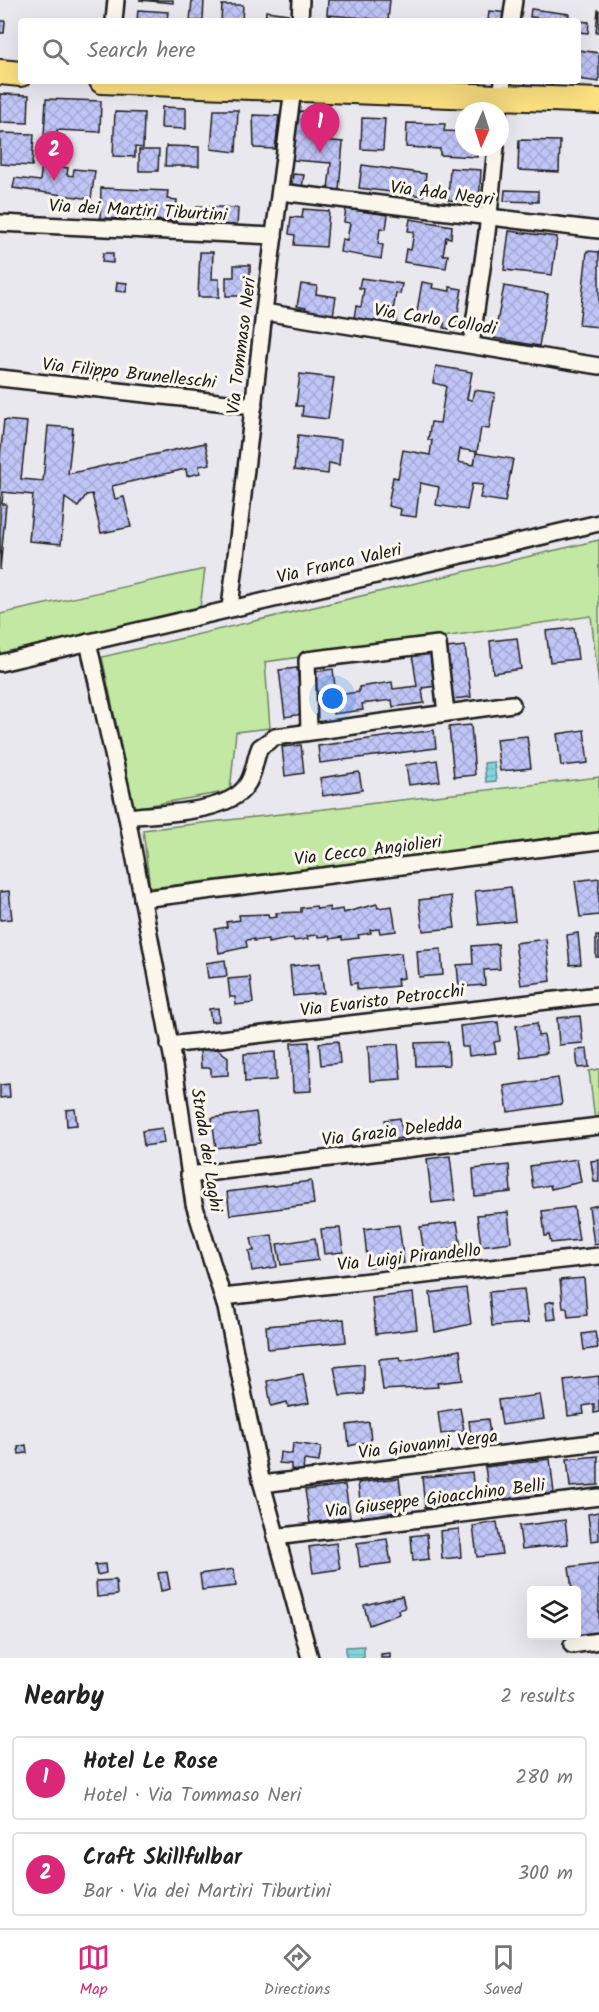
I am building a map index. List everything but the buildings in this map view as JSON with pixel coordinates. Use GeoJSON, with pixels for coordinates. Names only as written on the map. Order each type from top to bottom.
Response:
{"type":"FeatureCollection","features":[{"type":"Feature","properties":{"kind":"main road"},"geometry":{"type":"LineString","coordinates":[[0,72],[18,74]]}},
{"type":"Feature","properties":{"kind":"main road"},"geometry":{"type":"LineString","coordinates":[[248,84],[599,101]]}},
{"type":"Feature","properties":{"kind":"street"},"geometry":{"type":"LineString","coordinates":[[114,18],[116,0]]}},
{"type":"Feature","properties":{"kind":"street"},"geometry":{"type":"LineString","coordinates":[[300,18],[301,0]]}},
{"type":"Feature","properties":{"kind":"street"},"geometry":{"type":"LineString","coordinates":[[511,18],[514,0]]}},
{"type":"Feature","properties":{"kind":"street","name":"Via Tommaso Neri"},"geometry":{"type":"LineString","coordinates":[[230,608],[264,312],[294,85]]}},
{"type":"Feature","properties":{"kind":"street"},"geometry":{"type":"LineString","coordinates":[[471,345],[495,156]]}},
{"type":"Feature","properties":{"kind":"street","name":"Via Ada Negri"},"geometry":{"type":"LineString","coordinates":[[280,192],[599,230]]}},
{"type":"Feature","properties":{"kind":"street","name":"Via dei Martiri Tiburtini"},"geometry":{"type":"LineString","coordinates":[[0,223],[274,236]]}},
{"type":"Feature","properties":{"kind":"street","name":"Via Carlo Collodi"},"geometry":{"type":"LineString","coordinates":[[264,312],[599,366]]}},
{"type":"Feature","properties":{"kind":"street","name":"Via Filippo Brunelleschi"},"geometry":{"type":"LineString","coordinates":[[0,378],[254,406]]}},
{"type":"Feature","properties":{"kind":"street","name":"Via Franca Valeri"},"geometry":{"type":"LineString","coordinates":[[0,663],[599,523]]}},
{"type":"Feature","properties":{"kind":"street","name":"Strada dei Laghi"},"geometry":{"type":"LineString","coordinates":[[88,642],[127,817],[181,1104],[189,1175],[198,1220],[224,1297],[262,1484],[310,1658]]}},
{"type":"Feature","properties":{"kind":"street"},"geometry":{"type":"LineString","coordinates":[[309,731],[307,660],[438,644],[446,713]]}},
{"type":"Feature","properties":{"kind":"street"},"geometry":{"type":"LineString","coordinates":[[127,817],[202,808],[228,800],[243,791],[250,780],[257,752],[263,742],[280,735],[512,704]]}},
{"type":"Feature","properties":{"kind":"street","name":"Via Cecco Angiolieri"},"geometry":{"type":"LineString","coordinates":[[142,899],[599,841]]}},
{"type":"Feature","properties":{"kind":"street","name":"Via Evaristo Petrocchi"},"geometry":{"type":"LineString","coordinates":[[169,1045],[599,995]]}},
{"type":"Feature","properties":{"kind":"street","name":"Via Grazia Deledda"},"geometry":{"type":"LineString","coordinates":[[189,1175],[599,1126]]}},
{"type":"Feature","properties":{"kind":"street","name":"Via Luigi Pirandello"},"geometry":{"type":"LineString","coordinates":[[224,1297],[599,1256]]}},
{"type":"Feature","properties":{"kind":"street","name":"Via Giovanni Verga"},"geometry":{"type":"LineString","coordinates":[[262,1484],[599,1442]]}},
{"type":"Feature","properties":{"kind":"street","name":"Via Giuseppe Gioacchino Belli"},"geometry":{"type":"LineString","coordinates":[[275,1537],[599,1497]]}},
{"type":"Feature","properties":{"kind":"street"},"geometry":{"type":"LineString","coordinates":[[572,1645],[599,1641]]}},
{"type":"Feature","properties":{"kind":"green space"},"geometry":{"type":"Polygon","coordinates":[[[599,540],[599,687],[591,616],[265,662],[270,728],[236,732],[230,791],[134,808],[102,657],[599,540]]]}},
{"type":"Feature","properties":{"kind":"green space"},"geometry":{"type":"Polygon","coordinates":[[[205,569],[200,608],[0,654],[0,614],[205,569]]]}},
{"type":"Feature","properties":{"kind":"green space"},"geometry":{"type":"Polygon","coordinates":[[[599,777],[599,833],[150,888],[143,830],[599,777]]]}},
{"type":"Feature","properties":{"kind":"green space"},"geometry":{"type":"Polygon","coordinates":[[[599,1069],[599,1119],[595,1120],[589,1071],[599,1069]]]}},
{"type":"Feature","properties":{"kind":"water"},"geometry":{"type":"Polygon","coordinates":[[[494,762],[496,781],[486,782],[484,763],[494,762]]]}},
{"type":"Feature","properties":{"kind":"water"},"geometry":{"type":"Polygon","coordinates":[[[364,1646],[364,1658],[346,1658],[346,1647],[364,1646]]]}},
{"type":"Feature","properties":{"kind":"place","name":"Hotel Le Rose"},"geometry":{"type":"Point","coordinates":[320,153]}},
{"type":"Feature","properties":{"kind":"place","name":"Craft Skillfulbar"},"geometry":{"type":"Point","coordinates":[54,181]}}]}
